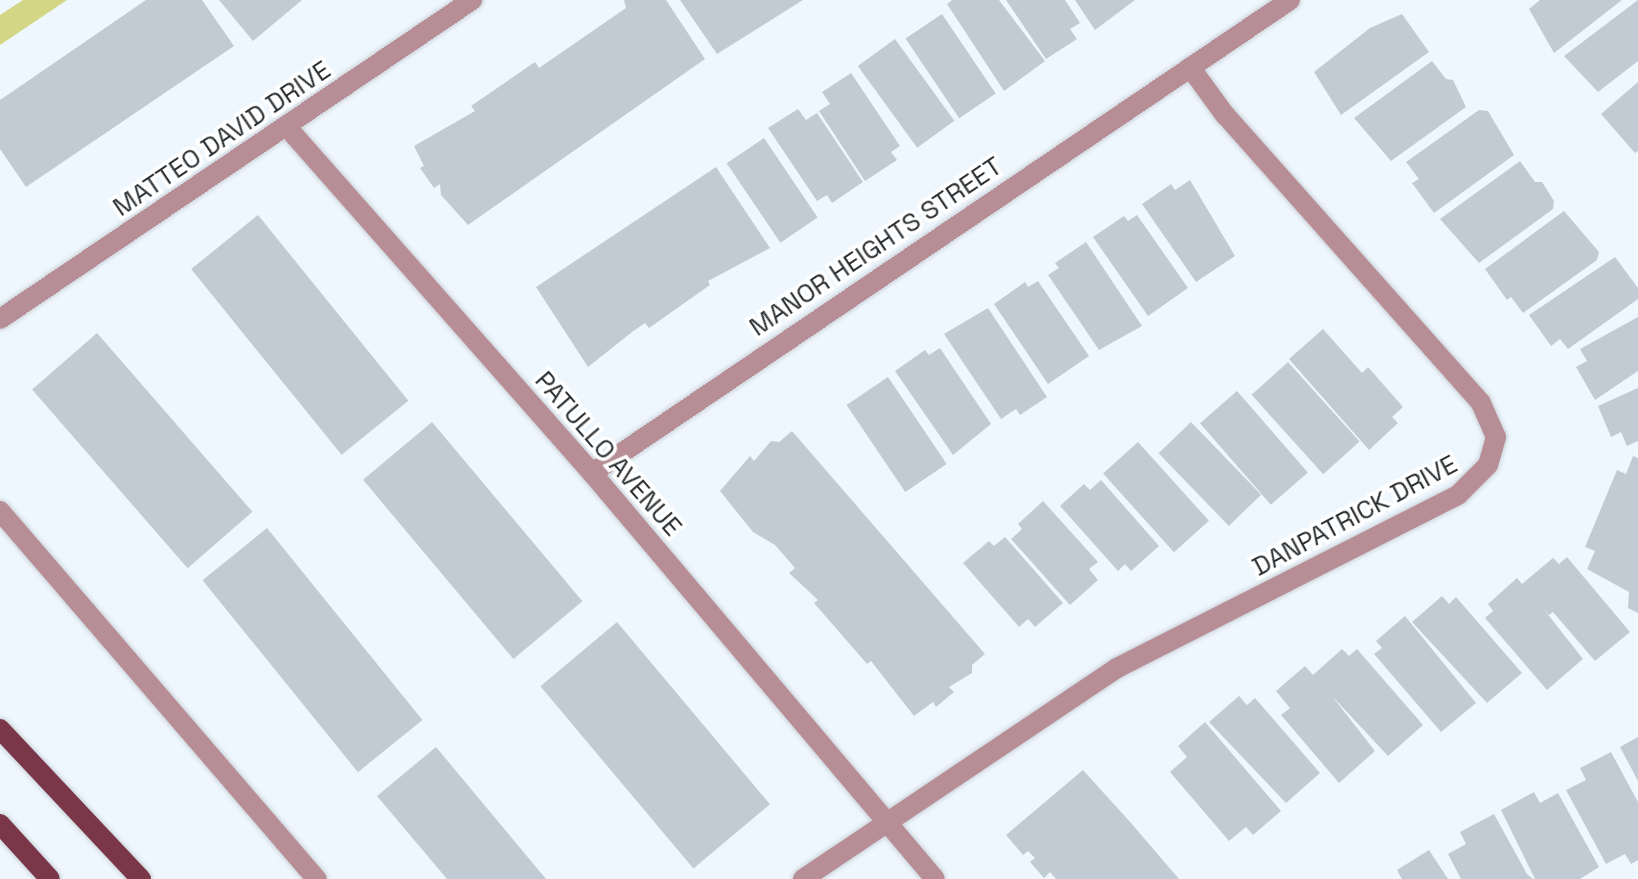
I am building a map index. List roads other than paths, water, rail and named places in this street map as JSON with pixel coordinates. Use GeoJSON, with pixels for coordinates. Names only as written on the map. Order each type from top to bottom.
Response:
{"type":"FeatureCollection","features":[{"type":"Feature","properties":{"kind":"main road"},"geometry":{"type":"LineString","coordinates":[[0,729],[141,879]]}},
{"type":"Feature","properties":{"kind":"main road"},"geometry":{"type":"LineString","coordinates":[[0,824],[50,879]]}},
{"type":"Feature","properties":{"kind":"street","name":"MATTEO DAVID DRIVE"},"geometry":{"type":"LineString","coordinates":[[0,319],[472,0]]}},
{"type":"Feature","properties":{"kind":"street","name":"MANOR HEIGHTS STREET"},"geometry":{"type":"LineString","coordinates":[[592,473],[1290,0]]}},
{"type":"Feature","properties":{"kind":"street","name":"DANPATRICK DRIVE"},"geometry":{"type":"LineString","coordinates":[[884,821],[1117,668],[1458,495],[1488,465],[1496,437],[1481,403],[1225,115],[1190,67]]}},
{"type":"Feature","properties":{"kind":"street","name":"PATULLO AVENUE"},"geometry":{"type":"LineString","coordinates":[[287,127],[592,473],[935,879]]}},
{"type":"Feature","properties":{"kind":"street"},"geometry":{"type":"LineString","coordinates":[[0,511],[317,879]]}},
{"type":"Feature","properties":{"kind":"street"},"geometry":{"type":"LineString","coordinates":[[803,879],[884,821]]}}]}
